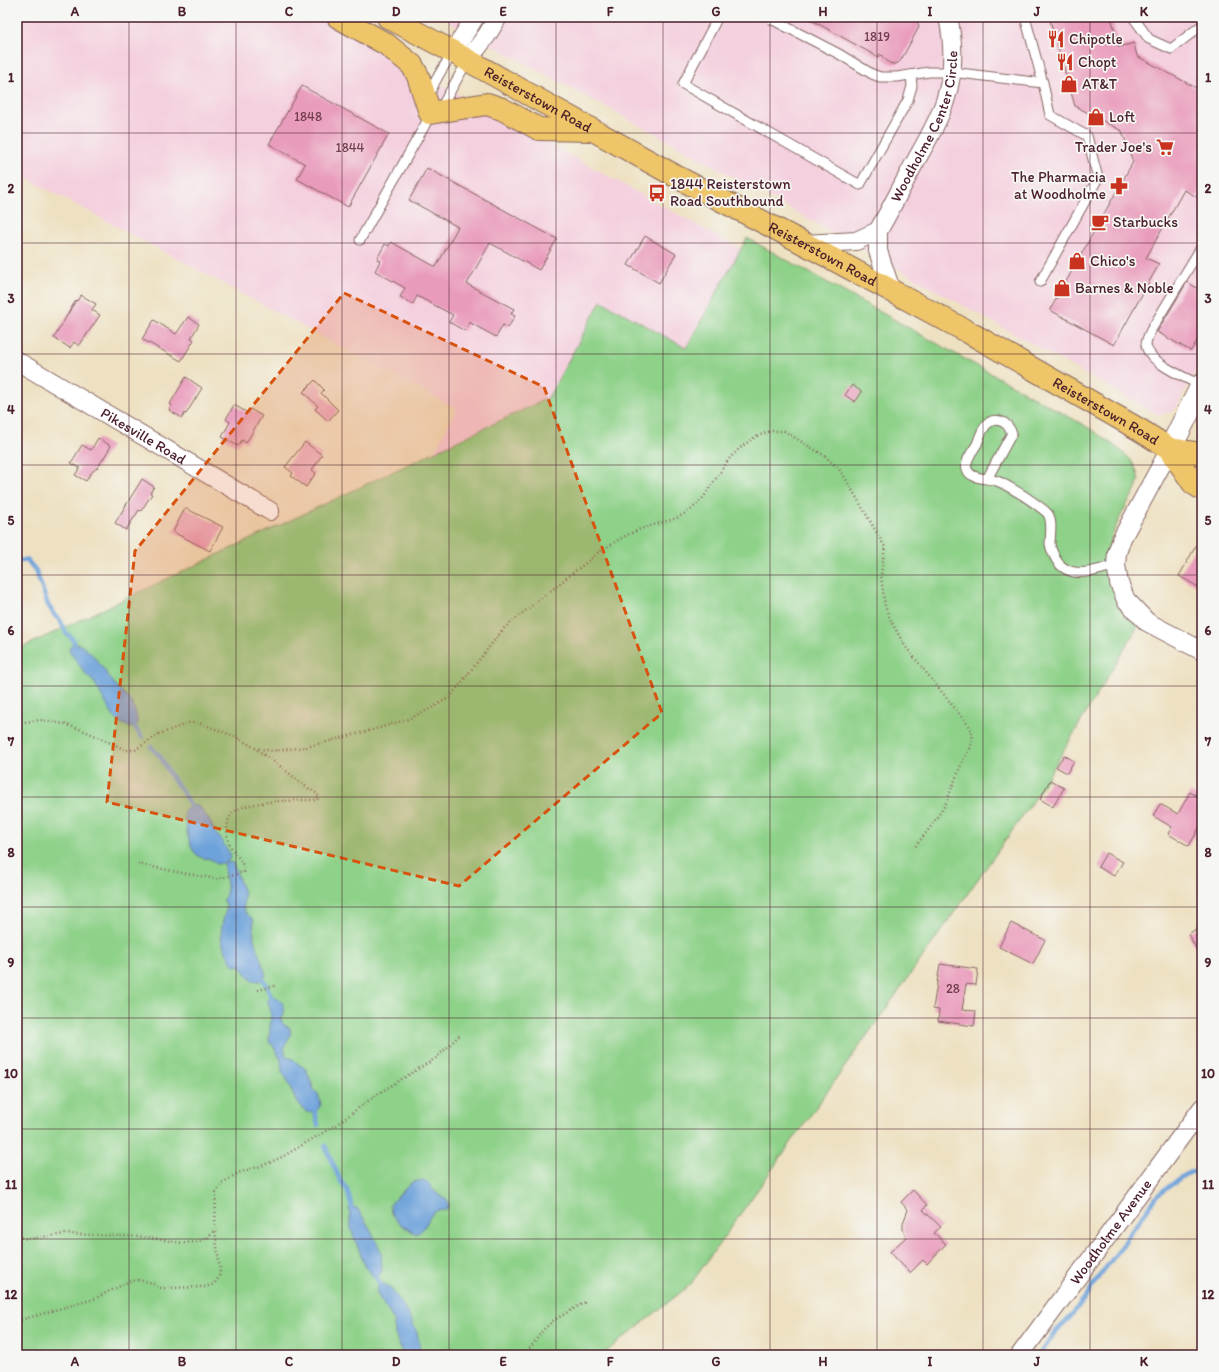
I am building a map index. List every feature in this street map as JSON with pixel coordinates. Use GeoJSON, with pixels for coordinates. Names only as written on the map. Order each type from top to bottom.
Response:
{"type":"FeatureCollection","features":[{"type":"Feature","properties":{"kind":"main road"},"geometry":{"type":"LineString","coordinates":[[338,17],[386,44],[412,65],[418,76],[430,113],[487,104],[502,109],[539,129],[595,130]]}},
{"type":"Feature","properties":{"kind":"main road","name":"Reisterstown Road"},"geometry":{"type":"LineString","coordinates":[[388,17],[595,130],[679,178],[970,333],[1127,422],[1170,449],[1202,454]]}},
{"type":"Feature","properties":{"kind":"main road","name":"Reisterstown Road"},"geometry":{"type":"LineString","coordinates":[[1170,449],[1192,483],[1202,489]]}},
{"type":"Feature","properties":{"kind":"street"},"geometry":{"type":"LineString","coordinates":[[461,56],[475,17]]}},
{"type":"Feature","properties":{"kind":"street"},"geometry":{"type":"LineString","coordinates":[[461,56],[487,36],[498,17]]}},
{"type":"Feature","properties":{"kind":"street","name":"Woodholme Center Circle"},"geometry":{"type":"LineString","coordinates":[[890,290],[878,251],[878,231],[936,123],[945,101],[951,72],[952,38],[948,17]]}},
{"type":"Feature","properties":{"kind":"street"},"geometry":{"type":"LineString","coordinates":[[805,244],[856,240],[878,231]]}},
{"type":"Feature","properties":{"kind":"street","name":"Pikesville Road"},"geometry":{"type":"LineString","coordinates":[[17,361],[270,511]]}},
{"type":"Feature","properties":{"kind":"street"},"geometry":{"type":"LineString","coordinates":[[1202,385],[1170,449],[1122,538],[1117,553],[1116,565],[1117,574],[1126,600],[1137,612],[1147,622],[1202,651]]}},
{"type":"Feature","properties":{"kind":"street","name":"Woodholme Avenue"},"geometry":{"type":"LineString","coordinates":[[1020,1355],[1202,1108]]}},
{"type":"Feature","properties":{"kind":"lane"},"geometry":{"type":"LineString","coordinates":[[718,17],[683,84],[860,185],[908,100],[912,86],[911,75]]}},
{"type":"Feature","properties":{"kind":"lane"},"geometry":{"type":"LineString","coordinates":[[1025,17],[1050,115],[1087,136],[1098,178],[1040,282]]}},
{"type":"Feature","properties":{"kind":"lane"},"geometry":{"type":"LineString","coordinates":[[1133,17],[1149,39],[1171,49],[1202,25]]}},
{"type":"Feature","properties":{"kind":"lane"},"geometry":{"type":"LineString","coordinates":[[771,18],[839,54],[872,74],[888,78],[929,72],[951,72],[1043,83]]}},
{"type":"Feature","properties":{"kind":"lane"},"geometry":{"type":"LineString","coordinates":[[360,240],[425,125],[430,113],[430,93],[437,78],[461,56]]}},
{"type":"Feature","properties":{"kind":"lane"},"geometry":{"type":"LineString","coordinates":[[430,113],[443,104],[461,56]]}},
{"type":"Feature","properties":{"kind":"lane"},"geometry":{"type":"LineString","coordinates":[[1202,246],[1151,330],[1146,344],[1149,353],[1160,364],[1202,385]]}},
{"type":"Feature","properties":{"kind":"lane"},"geometry":{"type":"LineString","coordinates":[[987,479],[1012,433],[1009,426],[1003,421],[998,420],[991,422],[985,427],[967,462],[967,469],[970,474],[987,479],[997,481],[1021,494],[1047,514],[1051,521],[1050,546],[1061,566],[1069,571],[1078,573],[1116,565]]}},
{"type":"Feature","properties":{"kind":"path"},"geometry":{"type":"LineString","coordinates":[[256,748],[272,751],[306,747],[376,729],[408,719],[430,709],[450,697],[505,627],[598,552],[623,536],[640,529],[677,518],[692,509],[703,498],[729,459],[740,448],[755,437],[771,431],[784,431],[825,456],[839,469],[847,481],[885,547],[881,576],[885,606],[891,621],[905,646],[969,726],[973,735],[971,747],[963,760],[945,805],[915,847]]}},
{"type":"Feature","properties":{"kind":"path"},"geometry":{"type":"LineString","coordinates":[[17,723],[40,720],[65,724],[87,732],[126,750],[135,750],[159,734],[189,722],[199,723],[234,736],[256,748],[302,784],[316,792],[319,797],[317,800],[282,800],[242,807],[234,812],[229,819],[227,830],[228,841],[244,866],[244,872],[217,879],[138,864]]}},
{"type":"Feature","properties":{"kind":"path"},"geometry":{"type":"LineString","coordinates":[[258,990],[275,986]]}},
{"type":"Feature","properties":{"kind":"path"},"geometry":{"type":"LineString","coordinates":[[17,1320],[94,1299],[128,1282],[136,1280],[149,1282],[161,1288],[205,1287],[214,1284],[219,1277],[220,1270],[215,1230],[216,1193],[222,1183],[238,1173],[264,1165],[282,1157],[336,1125],[376,1095],[436,1058],[460,1035]]}},
{"type":"Feature","properties":{"kind":"path"},"geometry":{"type":"LineString","coordinates":[[17,1237],[28,1239],[65,1234],[123,1236],[184,1243],[196,1242],[207,1238],[215,1230]]}},
{"type":"Feature","properties":{"kind":"path"},"geometry":{"type":"LineString","coordinates":[[525,1355],[543,1330],[554,1320],[587,1301]]}},
{"type":"Feature","properties":{"kind":"highlighted area"},"geometry":{"type":"Polygon","coordinates":[[[344,293],[544,387],[662,713],[459,886],[107,802],[135,551],[344,293]]]}},
{"type":"Feature","properties":{"kind":"shaded area"},"geometry":{"type":"Polygon","coordinates":[[[17,17],[317,17],[741,249],[686,348],[601,301],[548,398],[434,452],[457,409],[17,173],[17,17]]]}},
{"type":"Feature","properties":{"kind":"shaded area"},"geometry":{"type":"Polygon","coordinates":[[[449,17],[1190,17],[1202,32],[1202,360],[1177,406],[1171,412],[1159,415],[676,145],[447,21],[449,17]]]}},
{"type":"Feature","properties":{"kind":"green space"},"geometry":{"type":"Polygon","coordinates":[[[747,238],[1089,428],[1125,454],[1135,467],[1138,482],[1135,491],[1122,513],[1113,533],[1107,564],[1111,585],[1116,596],[1126,612],[1138,626],[1034,800],[690,1285],[602,1355],[17,1355],[17,650],[548,398],[601,301],[686,348],[747,238]]]}},
{"type":"Feature","properties":{"kind":"water"},"geometry":{"type":"Polygon","coordinates":[[[74,642],[81,645],[92,655],[116,686],[126,696],[136,713],[137,725],[131,728],[119,722],[113,716],[94,682],[87,676],[70,652],[69,648],[74,642]]]}},
{"type":"Feature","properties":{"kind":"water"},"geometry":{"type":"Polygon","coordinates":[[[197,804],[210,821],[215,833],[231,855],[229,860],[226,862],[233,863],[244,893],[244,910],[253,919],[254,939],[266,975],[260,981],[252,981],[240,965],[234,966],[223,944],[221,931],[226,905],[223,900],[227,889],[224,872],[225,863],[216,864],[210,859],[200,857],[192,849],[188,836],[184,810],[197,804]]]}},
{"type":"Feature","properties":{"kind":"water"},"geometry":{"type":"Polygon","coordinates":[[[271,996],[279,1000],[284,1006],[284,1013],[281,1021],[284,1025],[290,1028],[290,1037],[285,1045],[287,1057],[293,1059],[306,1069],[314,1090],[318,1094],[321,1104],[317,1110],[313,1112],[306,1112],[295,1099],[288,1081],[282,1072],[281,1060],[272,1044],[269,1042],[271,1015],[267,1000],[271,996]]]}},
{"type":"Feature","properties":{"kind":"water"},"geometry":{"type":"Polygon","coordinates":[[[423,1180],[429,1184],[438,1195],[446,1198],[449,1205],[446,1210],[433,1213],[423,1229],[416,1234],[400,1224],[391,1213],[390,1205],[412,1182],[423,1180]]]}},
{"type":"Feature","properties":{"kind":"water"},"geometry":{"type":"Polygon","coordinates":[[[349,1208],[357,1208],[369,1227],[381,1251],[382,1270],[376,1277],[372,1277],[371,1273],[365,1266],[351,1229],[349,1208]]]}},
{"type":"Feature","properties":{"kind":"water"},"geometry":{"type":"Polygon","coordinates":[[[384,1284],[398,1298],[412,1321],[418,1336],[420,1355],[403,1355],[395,1334],[393,1319],[377,1294],[379,1285],[384,1284]]]}},
{"type":"Feature","properties":{"kind":"building"},"geometry":{"type":"Polygon","coordinates":[[[806,17],[916,17],[919,27],[901,60],[894,64],[889,63],[880,54],[878,57],[806,17]]]}},
{"type":"Feature","properties":{"kind":"building"},"geometry":{"type":"Polygon","coordinates":[[[1049,17],[1111,17],[1119,47],[1134,43],[1137,56],[1202,91],[1202,187],[1197,197],[1184,190],[1146,258],[1159,264],[1114,345],[1050,310],[1133,162],[1122,131],[1075,106],[1049,17]]]}},
{"type":"Feature","properties":{"kind":"building"},"geometry":{"type":"Polygon","coordinates":[[[302,86],[389,134],[348,207],[297,179],[305,164],[269,144],[302,86]]]}},
{"type":"Feature","properties":{"kind":"building"},"geometry":{"type":"Polygon","coordinates":[[[427,168],[557,239],[539,270],[490,243],[467,284],[514,309],[511,314],[515,316],[508,328],[503,325],[496,337],[469,322],[465,331],[449,322],[453,315],[417,296],[413,304],[400,297],[405,288],[375,271],[380,261],[377,259],[385,244],[389,246],[391,242],[436,267],[458,227],[409,200],[427,168]]]}},
{"type":"Feature","properties":{"kind":"building"},"geometry":{"type":"Polygon","coordinates":[[[645,236],[676,254],[659,283],[628,265],[645,236]]]}},
{"type":"Feature","properties":{"kind":"building"},"geometry":{"type":"Polygon","coordinates":[[[1187,282],[1202,291],[1202,332],[1191,351],[1157,332],[1187,282]]]}},
{"type":"Feature","properties":{"kind":"building"},"geometry":{"type":"Polygon","coordinates":[[[81,295],[96,304],[92,310],[100,315],[79,346],[74,342],[70,348],[54,338],[76,300],[77,301],[81,295]]]}},
{"type":"Feature","properties":{"kind":"building"},"geometry":{"type":"Polygon","coordinates":[[[188,317],[199,324],[191,338],[194,340],[181,361],[142,339],[154,320],[176,334],[188,317]]]}},
{"type":"Feature","properties":{"kind":"building"},"geometry":{"type":"Polygon","coordinates":[[[186,377],[202,388],[182,418],[169,410],[172,405],[170,404],[186,377]]]}},
{"type":"Feature","properties":{"kind":"building"},"geometry":{"type":"Polygon","coordinates":[[[315,380],[324,390],[321,393],[338,410],[328,421],[315,409],[318,406],[303,392],[315,380]]]}},
{"type":"Feature","properties":{"kind":"building"},"geometry":{"type":"Polygon","coordinates":[[[852,385],[862,392],[855,402],[845,395],[852,385]]]}},
{"type":"Feature","properties":{"kind":"building"},"geometry":{"type":"Polygon","coordinates":[[[234,405],[248,413],[250,409],[262,416],[246,443],[242,440],[238,446],[222,437],[230,422],[226,419],[234,405]]]}},
{"type":"Feature","properties":{"kind":"building"},"geometry":{"type":"Polygon","coordinates":[[[98,438],[111,446],[98,467],[91,473],[86,481],[75,475],[80,468],[71,463],[82,445],[91,450],[98,438]]]}},
{"type":"Feature","properties":{"kind":"building"},"geometry":{"type":"Polygon","coordinates":[[[305,442],[322,455],[312,470],[316,473],[306,487],[291,476],[293,473],[285,467],[305,442]]]}},
{"type":"Feature","properties":{"kind":"building"},"geometry":{"type":"Polygon","coordinates":[[[142,479],[154,487],[150,493],[152,494],[126,530],[115,523],[142,479]]]}},
{"type":"Feature","properties":{"kind":"building"},"geometry":{"type":"Polygon","coordinates":[[[185,508],[223,527],[210,551],[173,532],[185,508]]]}},
{"type":"Feature","properties":{"kind":"building"},"geometry":{"type":"Polygon","coordinates":[[[1202,535],[1202,589],[1179,576],[1202,535]]]}},
{"type":"Feature","properties":{"kind":"building"},"geometry":{"type":"Polygon","coordinates":[[[1064,755],[1074,761],[1067,773],[1056,767],[1064,755]]]}},
{"type":"Feature","properties":{"kind":"building"},"geometry":{"type":"Polygon","coordinates":[[[1050,780],[1064,788],[1053,807],[1040,799],[1050,780]]]}},
{"type":"Feature","properties":{"kind":"building"},"geometry":{"type":"Polygon","coordinates":[[[1190,792],[1202,799],[1202,823],[1189,846],[1168,834],[1172,827],[1153,816],[1160,804],[1178,814],[1190,792]]]}},
{"type":"Feature","properties":{"kind":"building"},"geometry":{"type":"Polygon","coordinates":[[[1106,853],[1123,862],[1114,876],[1098,867],[1106,853]]]}},
{"type":"Feature","properties":{"kind":"building"},"geometry":{"type":"Polygon","coordinates":[[[1011,923],[1045,940],[1033,964],[999,947],[1011,923]]]}},
{"type":"Feature","properties":{"kind":"building"},"geometry":{"type":"Polygon","coordinates":[[[1202,926],[1202,959],[1188,934],[1202,926]]]}},
{"type":"Feature","properties":{"kind":"building"},"geometry":{"type":"Polygon","coordinates":[[[940,964],[978,969],[976,985],[966,984],[962,1010],[976,1011],[974,1026],[938,1021],[939,1010],[933,1009],[940,964]]]}},
{"type":"Feature","properties":{"kind":"building"},"geometry":{"type":"Polygon","coordinates":[[[913,1190],[927,1205],[923,1210],[941,1227],[934,1233],[946,1244],[927,1264],[923,1260],[910,1273],[890,1252],[906,1237],[903,1230],[903,1223],[908,1210],[901,1202],[913,1190]]]}},
{"type":"Feature","properties":{"kind":"waterway"},"geometry":{"type":"LineString","coordinates":[[17,561],[27,560],[36,571],[48,605],[55,616],[60,620],[66,633],[74,642]]}},
{"type":"Feature","properties":{"kind":"waterway"},"geometry":{"type":"LineString","coordinates":[[134,726],[142,737]]}},
{"type":"Feature","properties":{"kind":"waterway"},"geometry":{"type":"LineString","coordinates":[[151,747],[160,756],[191,807]]}},
{"type":"Feature","properties":{"kind":"waterway"},"geometry":{"type":"LineString","coordinates":[[263,979],[271,996]]}},
{"type":"Feature","properties":{"kind":"waterway"},"geometry":{"type":"LineString","coordinates":[[315,1112],[318,1125]]}},
{"type":"Feature","properties":{"kind":"waterway"},"geometry":{"type":"LineString","coordinates":[[325,1146],[340,1180],[347,1190],[352,1207]]}},
{"type":"Feature","properties":{"kind":"waterway"},"geometry":{"type":"LineString","coordinates":[[1040,1355],[1055,1332],[1065,1323],[1088,1295],[1094,1283],[1158,1195],[1180,1178],[1191,1172],[1202,1172]]}},
{"type":"Feature","properties":{"kind":"waterway"},"geometry":{"type":"LineString","coordinates":[[376,1277],[382,1287]]}},
{"type":"Feature","properties":{"kind":"place","name":"Chipotle"},"geometry":{"type":"Point","coordinates":[1056,39]}},
{"type":"Feature","properties":{"kind":"place","name":"Chopt"},"geometry":{"type":"Point","coordinates":[1065,62]}},
{"type":"Feature","properties":{"kind":"place","name":"AT&T"},"geometry":{"type":"Point","coordinates":[1069,84]}},
{"type":"Feature","properties":{"kind":"place","name":"Loft"},"geometry":{"type":"Point","coordinates":[1096,117]}},
{"type":"Feature","properties":{"kind":"place","name":"Trader Joe's"},"geometry":{"type":"Point","coordinates":[1165,147]}},
{"type":"Feature","properties":{"kind":"place","name":"The Pharmacia at Woodholme"},"geometry":{"type":"Point","coordinates":[1119,186]}},
{"type":"Feature","properties":{"kind":"place","name":"1844 Reisterstown Road Southbound"},"geometry":{"type":"Point","coordinates":[657,193]}},
{"type":"Feature","properties":{"kind":"place","name":"Starbucks"},"geometry":{"type":"Point","coordinates":[1100,222]}},
{"type":"Feature","properties":{"kind":"place","name":"Chico's"},"geometry":{"type":"Point","coordinates":[1077,261]}},
{"type":"Feature","properties":{"kind":"place","name":"Barnes & Noble"},"geometry":{"type":"Point","coordinates":[1062,288]}}]}
